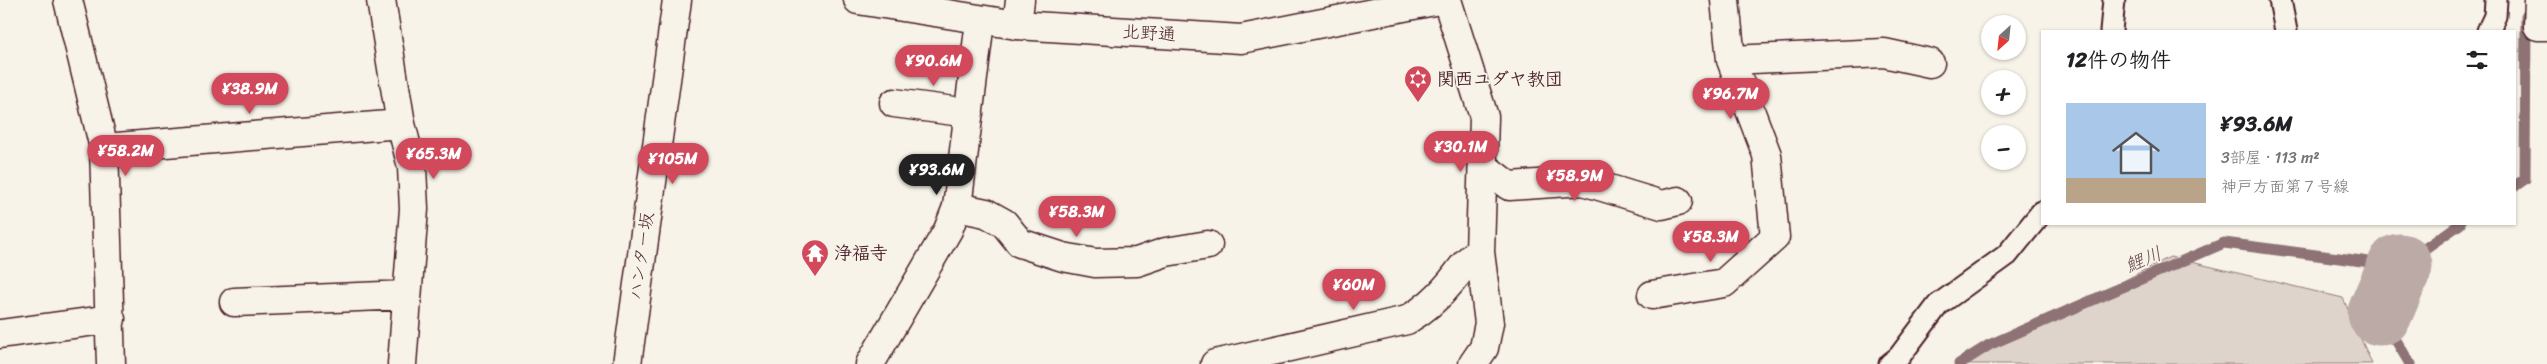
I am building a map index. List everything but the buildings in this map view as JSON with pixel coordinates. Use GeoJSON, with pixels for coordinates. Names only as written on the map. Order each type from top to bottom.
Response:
{"type":"FeatureCollection","features":[{"type":"Feature","properties":{"kind":"street"},"geometry":{"type":"LineString","coordinates":[[68,0],[104,148],[111,364]]}},
{"type":"Feature","properties":{"kind":"street"},"geometry":{"type":"LineString","coordinates":[[381,0],[400,124],[412,167],[414,209],[402,364]]}},
{"type":"Feature","properties":{"kind":"street","name":"ハンター坂"},"geometry":{"type":"LineString","coordinates":[[626,364],[677,0]]}},
{"type":"Feature","properties":{"kind":"street","name":"北野通"},"geometry":{"type":"LineString","coordinates":[[858,0],[980,21],[1019,13],[1241,39],[1439,0]]}},
{"type":"Feature","properties":{"kind":"street"},"geometry":{"type":"LineString","coordinates":[[1447,0],[1484,117],[1480,252],[1489,323],[1478,356]]}},
{"type":"Feature","properties":{"kind":"street"},"geometry":{"type":"LineString","coordinates":[[1652,296],[1724,282],[1775,237],[1767,155],[1731,60],[1724,0]]}},
{"type":"Feature","properties":{"kind":"street"},"geometry":{"type":"LineString","coordinates":[[2539,0],[2538,26],[2547,26]]}},
{"type":"Feature","properties":{"kind":"street"},"geometry":{"type":"LineString","coordinates":[[870,364],[948,230],[957,207],[980,21]]}},
{"type":"Feature","properties":{"kind":"street"},"geometry":{"type":"LineString","coordinates":[[1731,60],[1884,53],[1930,63]]}},
{"type":"Feature","properties":{"kind":"street"},"geometry":{"type":"LineString","coordinates":[[894,103],[969,113]]}},
{"type":"Feature","properties":{"kind":"street"},"geometry":{"type":"LineString","coordinates":[[104,148],[400,124]]}},
{"type":"Feature","properties":{"kind":"street"},"geometry":{"type":"LineString","coordinates":[[1483,166],[1508,186],[1583,181],[1662,205],[1678,201]]}},
{"type":"Feature","properties":{"kind":"street"},"geometry":{"type":"LineString","coordinates":[[957,207],[986,213],[1004,223],[1020,243],[1063,257],[1095,263],[1137,262],[1166,252],[1208,245]]}},
{"type":"Feature","properties":{"kind":"street"},"geometry":{"type":"LineString","coordinates":[[1214,364],[1407,320],[1427,308],[1452,281],[1469,257],[1480,252]]}},
{"type":"Feature","properties":{"kind":"street"},"geometry":{"type":"LineString","coordinates":[[234,302],[408,295]]}},
{"type":"Feature","properties":{"kind":"street"},"geometry":{"type":"LineString","coordinates":[[0,334],[111,319]]}},
{"type":"Feature","properties":{"kind":"lane"},"geometry":{"type":"LineString","coordinates":[[2111,30],[2114,0]]}},
{"type":"Feature","properties":{"kind":"lane"},"geometry":{"type":"LineString","coordinates":[[2280,0],[2286,30]]}},
{"type":"Feature","properties":{"kind":"lane"},"geometry":{"type":"LineString","coordinates":[[2488,30],[2495,16],[2496,0]]}},
{"type":"Feature","properties":{"kind":"lane"},"geometry":{"type":"LineString","coordinates":[[1890,364],[1899,357],[1938,305],[2007,255],[2041,213]]}},
{"type":"Feature","properties":{"kind":"shaded area"},"geometry":{"type":"Polygon","coordinates":[[[2170,257],[2343,298],[2372,364],[1961,364],[2170,257]]]}},
{"type":"Feature","properties":{"kind":"waterway","name":"鯉川"},"geometry":{"type":"LineString","coordinates":[[2516,185],[2525,179],[2526,16]]}},
{"type":"Feature","properties":{"kind":"waterway","name":"鯉川"},"geometry":{"type":"LineString","coordinates":[[1959,364],[1989,345],[2224,243],[2400,266],[2459,225]]}},
{"type":"Feature","properties":{"kind":"waterway"},"geometry":{"type":"LineString","coordinates":[[2380,313],[2400,266]]}},
{"type":"Feature","properties":{"kind":"waterway"},"geometry":{"type":"LineString","coordinates":[[2380,313],[2410,364]]}},
{"type":"Feature","properties":{"kind":"place","name":"関西ユダヤ教団"},"geometry":{"type":"Point","coordinates":[1418,103]}},
{"type":"Feature","properties":{"kind":"place","name":"浄福寺"},"geometry":{"type":"Point","coordinates":[815,277]}}]}
